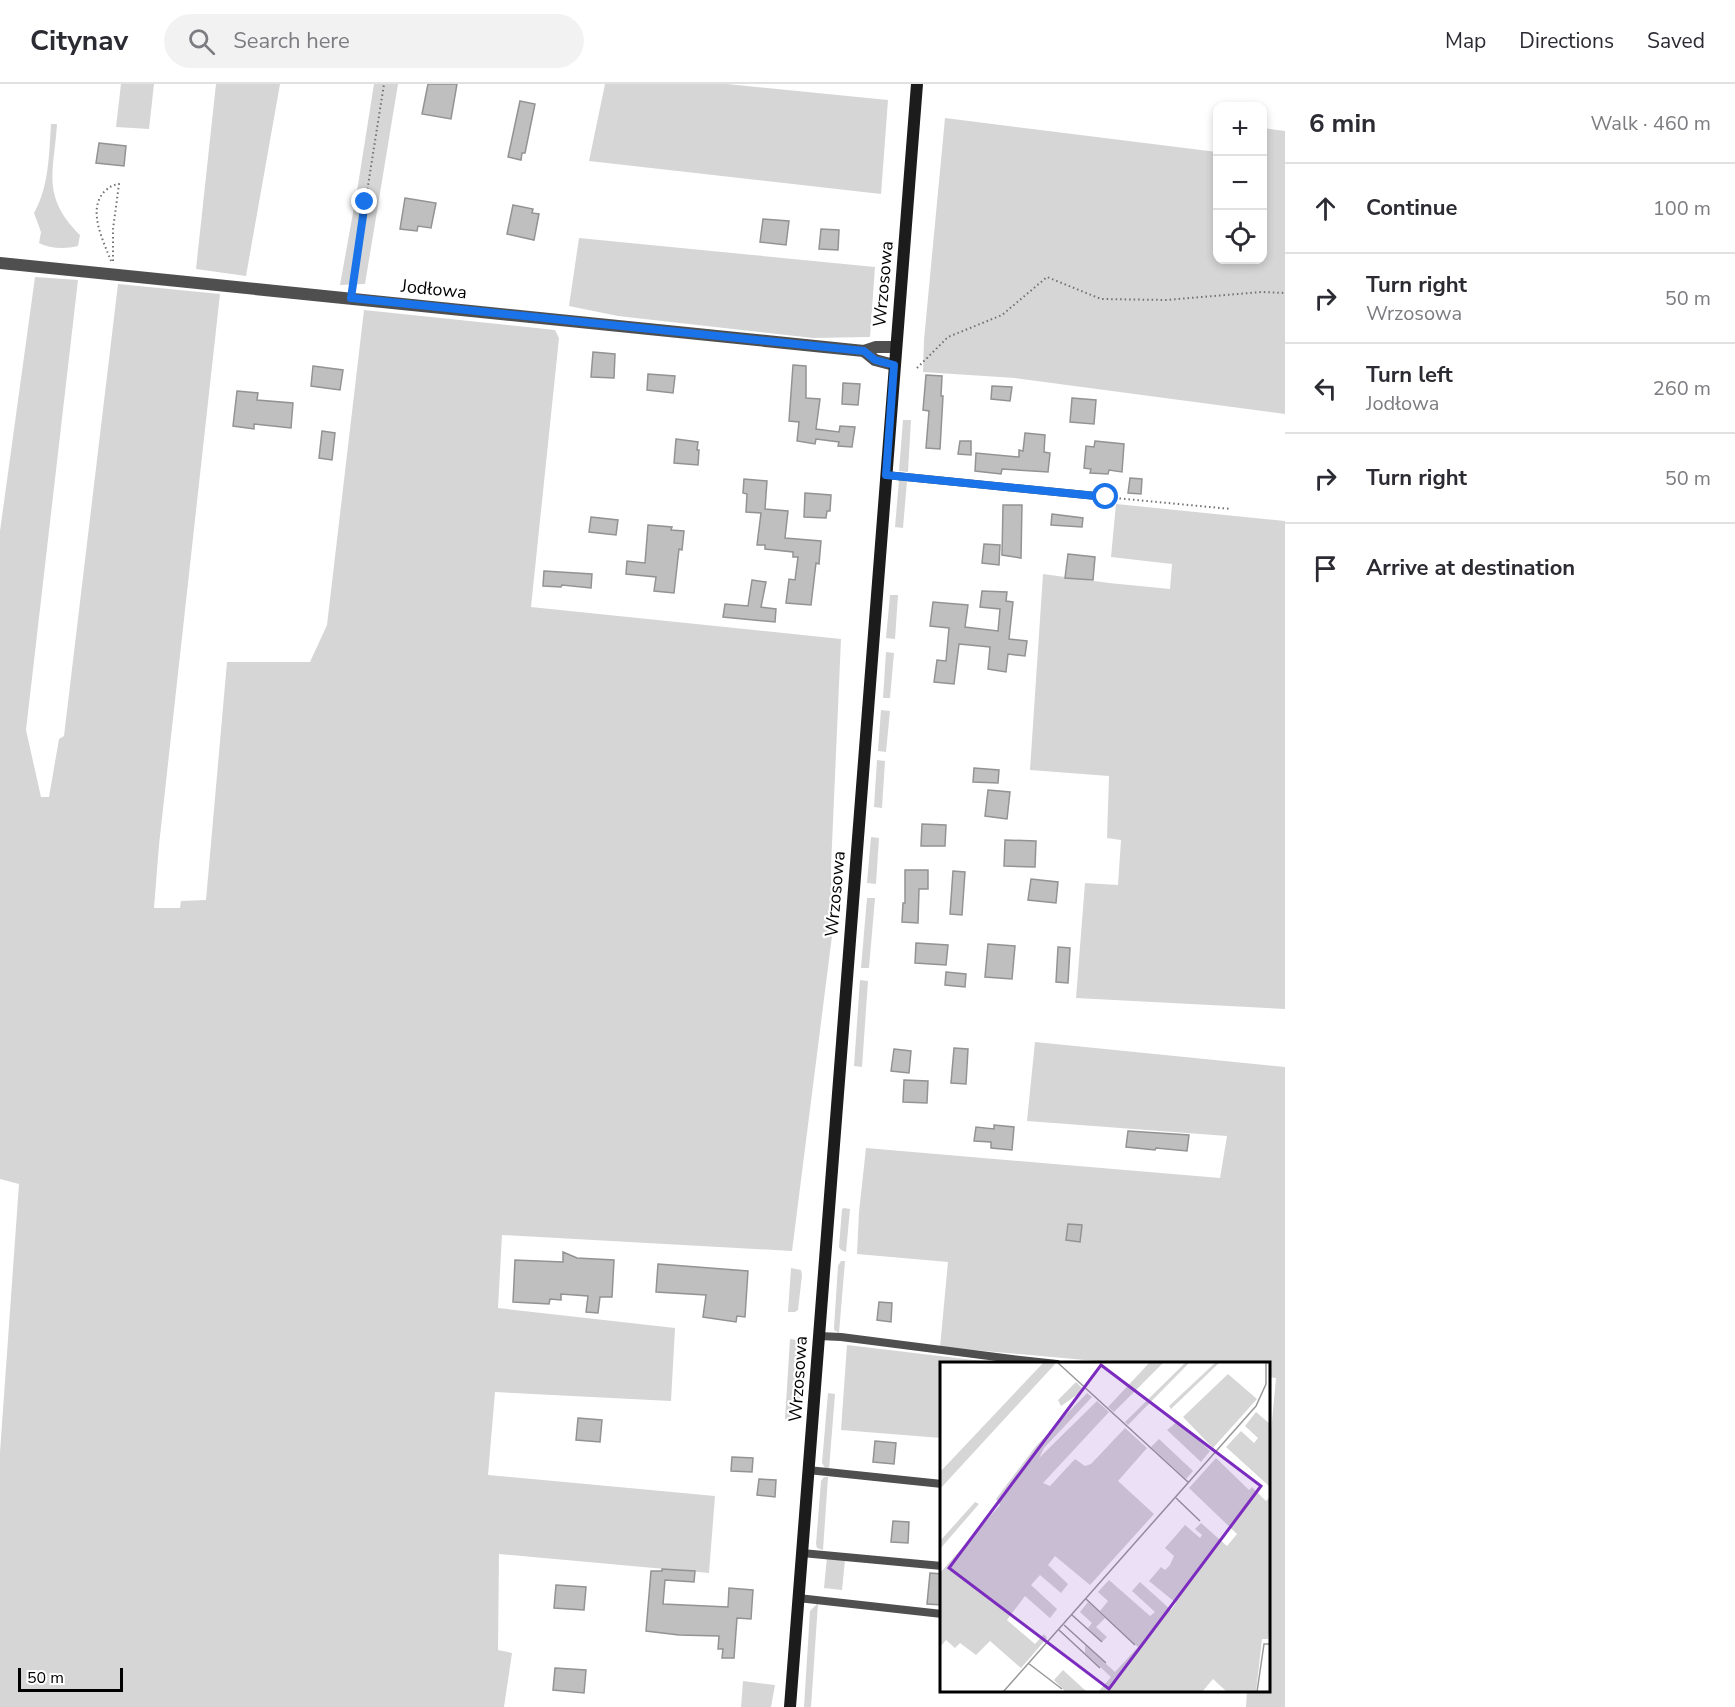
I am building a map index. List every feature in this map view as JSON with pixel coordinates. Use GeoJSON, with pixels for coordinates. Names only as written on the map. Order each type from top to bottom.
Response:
{"type":"FeatureCollection","features":[{"type":"Feature","properties":{"kind":"main road","name":"Wrzosowa"},"geometry":{"type":"LineString","coordinates":[[790,1707],[917,84]]}},
{"type":"Feature","properties":{"kind":"street","name":"Jodłowa"},"geometry":{"type":"LineString","coordinates":[[0,263],[864,351],[876,347],[896,347]]}},
{"type":"Feature","properties":{"kind":"street","name":"Jodłowa"},"geometry":{"type":"LineString","coordinates":[[864,351],[875,360],[894,365]]}},
{"type":"Feature","properties":{"kind":"lane"},"geometry":{"type":"LineString","coordinates":[[886,475],[1106,497]]}},
{"type":"Feature","properties":{"kind":"lane"},"geometry":{"type":"LineString","coordinates":[[819,1336],[1038,1362]]}},
{"type":"Feature","properties":{"kind":"lane"},"geometry":{"type":"LineString","coordinates":[[808,1470],[940,1484]]}},
{"type":"Feature","properties":{"kind":"lane"},"geometry":{"type":"LineString","coordinates":[[802,1553],[940,1566]]}},
{"type":"Feature","properties":{"kind":"lane"},"geometry":{"type":"LineString","coordinates":[[798,1598],[940,1614]]}},
{"type":"Feature","properties":{"kind":"path"},"geometry":{"type":"LineString","coordinates":[[351,298],[384,84]]}},
{"type":"Feature","properties":{"kind":"path"},"geometry":{"type":"LineString","coordinates":[[119,184],[113,229],[113,266],[99,228],[96,204],[103,193],[113,185],[119,184]]}},
{"type":"Feature","properties":{"kind":"path"},"geometry":{"type":"LineString","coordinates":[[917,368],[948,337],[1002,315],[1047,277],[1101,299],[1166,300],[1261,292],[1285,293]]}},
{"type":"Feature","properties":{"kind":"path"},"geometry":{"type":"LineString","coordinates":[[1106,497],[1231,509]]}},
{"type":"Feature","properties":{"kind":"shaded area"},"geometry":{"type":"Polygon","coordinates":[[[121,84],[154,84],[149,129],[116,127],[121,84]]]}},
{"type":"Feature","properties":{"kind":"shaded area"},"geometry":{"type":"Polygon","coordinates":[[[216,84],[280,84],[246,276],[196,269],[216,84]]]}},
{"type":"Feature","properties":{"kind":"shaded area"},"geometry":{"type":"Polygon","coordinates":[[[374,84],[398,84],[365,284],[340,285],[358,185],[374,84]]]}},
{"type":"Feature","properties":{"kind":"shaded area"},"geometry":{"type":"Polygon","coordinates":[[[605,84],[727,84],[888,100],[881,194],[589,161],[605,84]]]}},
{"type":"Feature","properties":{"kind":"shaded area"},"geometry":{"type":"Polygon","coordinates":[[[945,118],[1213,152],[1213,264],[1267,264],[1267,129],[1285,131],[1285,414],[1015,378],[923,372],[945,118]]]}},
{"type":"Feature","properties":{"kind":"shaded area"},"geometry":{"type":"Polygon","coordinates":[[[51,124],[57,124],[53,170],[55,195],[68,221],[80,235],[78,246],[73,247],[53,247],[39,243],[41,232],[34,213],[43,192],[49,158],[51,124]]]}},
{"type":"Feature","properties":{"kind":"shaded area"},"geometry":{"type":"Polygon","coordinates":[[[579,238],[875,267],[870,337],[813,338],[618,316],[569,306],[579,238]]]}},
{"type":"Feature","properties":{"kind":"shaded area"},"geometry":{"type":"Polygon","coordinates":[[[35,277],[78,280],[26,730],[41,797],[49,797],[59,739],[64,736],[118,284],[220,294],[154,908],[180,908],[181,901],[206,900],[227,662],[310,662],[327,625],[364,310],[555,330],[559,338],[531,607],[841,639],[831,867],[832,936],[792,1251],[502,1235],[498,1308],[675,1328],[671,1401],[495,1392],[488,1475],[715,1496],[709,1573],[499,1554],[498,1650],[512,1653],[504,1707],[0,1707],[0,1452],[19,1184],[0,1179],[0,531],[35,277]]]}},
{"type":"Feature","properties":{"kind":"shaded area"},"geometry":{"type":"Polygon","coordinates":[[[903,420],[911,420],[908,472],[899,471],[903,420]]]}},
{"type":"Feature","properties":{"kind":"shaded area"},"geometry":{"type":"Polygon","coordinates":[[[899,480],[907,481],[903,528],[895,527],[899,480]]]}},
{"type":"Feature","properties":{"kind":"shaded area"},"geometry":{"type":"Polygon","coordinates":[[[1116,504],[1285,521],[1285,1009],[1076,998],[1085,883],[1118,885],[1121,840],[1107,838],[1109,776],[1030,770],[1043,574],[1170,589],[1172,564],[1111,557],[1116,504]]]}},
{"type":"Feature","properties":{"kind":"shaded area"},"geometry":{"type":"Polygon","coordinates":[[[890,595],[898,595],[895,639],[886,638],[890,595]]]}},
{"type":"Feature","properties":{"kind":"shaded area"},"geometry":{"type":"Polygon","coordinates":[[[886,652],[894,653],[890,698],[883,698],[886,652]]]}},
{"type":"Feature","properties":{"kind":"shaded area"},"geometry":{"type":"Polygon","coordinates":[[[881,710],[890,711],[886,752],[878,751],[881,710]]]}},
{"type":"Feature","properties":{"kind":"shaded area"},"geometry":{"type":"Polygon","coordinates":[[[877,760],[885,761],[882,808],[874,807],[877,760]]]}},
{"type":"Feature","properties":{"kind":"shaded area"},"geometry":{"type":"Polygon","coordinates":[[[871,837],[879,838],[876,884],[867,883],[871,837]]]}},
{"type":"Feature","properties":{"kind":"shaded area"},"geometry":{"type":"Polygon","coordinates":[[[867,898],[875,898],[869,968],[861,968],[867,898]]]}},
{"type":"Feature","properties":{"kind":"shaded area"},"geometry":{"type":"Polygon","coordinates":[[[860,980],[868,981],[862,1067],[854,1066],[860,980]]]}},
{"type":"Feature","properties":{"kind":"shaded area"},"geometry":{"type":"Polygon","coordinates":[[[1035,1042],[1285,1067],[1285,1707],[1246,1707],[1247,1692],[1270,1692],[1270,1443],[1276,1378],[1270,1377],[1270,1362],[1107,1362],[940,1347],[948,1262],[857,1254],[866,1148],[1220,1178],[1227,1136],[1027,1121],[1035,1042]]]}},
{"type":"Feature","properties":{"kind":"shaded area"},"geometry":{"type":"Polygon","coordinates":[[[842,1209],[850,1209],[846,1252],[839,1247],[842,1209]]]}},
{"type":"Feature","properties":{"kind":"shaded area"},"geometry":{"type":"Polygon","coordinates":[[[841,1261],[845,1261],[839,1333],[834,1328],[838,1266],[841,1261]]]}},
{"type":"Feature","properties":{"kind":"shaded area"},"geometry":{"type":"Polygon","coordinates":[[[791,1268],[801,1270],[802,1275],[798,1310],[795,1312],[788,1312],[791,1268]]]}},
{"type":"Feature","properties":{"kind":"shaded area"},"geometry":{"type":"Polygon","coordinates":[[[790,1339],[798,1341],[803,1349],[799,1414],[796,1418],[785,1419],[790,1339]]]}},
{"type":"Feature","properties":{"kind":"shaded area"},"geometry":{"type":"Polygon","coordinates":[[[847,1345],[990,1362],[940,1362],[940,1438],[841,1430],[847,1345]]]}},
{"type":"Feature","properties":{"kind":"shaded area"},"geometry":{"type":"Polygon","coordinates":[[[828,1393],[835,1394],[829,1469],[825,1468],[822,1463],[828,1393]]]}},
{"type":"Feature","properties":{"kind":"shaded area"},"geometry":{"type":"Polygon","coordinates":[[[824,1477],[828,1477],[823,1550],[817,1548],[816,1544],[821,1481],[824,1477]]]}},
{"type":"Feature","properties":{"kind":"shaded area"},"geometry":{"type":"Polygon","coordinates":[[[827,1557],[845,1560],[842,1590],[824,1588],[827,1557]]]}},
{"type":"Feature","properties":{"kind":"shaded area"},"geometry":{"type":"Polygon","coordinates":[[[818,1603],[811,1707],[804,1707],[810,1611],[818,1603]]]}},
{"type":"Feature","properties":{"kind":"shaded area"},"geometry":{"type":"Polygon","coordinates":[[[743,1681],[775,1685],[771,1707],[741,1707],[743,1681]]]}},
{"type":"Feature","properties":{"kind":"building"},"geometry":{"type":"Polygon","coordinates":[[[428,84],[457,84],[451,119],[422,114],[428,84]]]}},
{"type":"Feature","properties":{"kind":"building"},"geometry":{"type":"Polygon","coordinates":[[[520,101],[535,104],[525,153],[522,153],[521,160],[508,157],[520,101]]]}},
{"type":"Feature","properties":{"kind":"building"},"geometry":{"type":"Polygon","coordinates":[[[99,143],[126,146],[124,166],[96,163],[99,143]]]}},
{"type":"Feature","properties":{"kind":"building"},"geometry":{"type":"Polygon","coordinates":[[[405,198],[436,203],[431,228],[418,226],[417,231],[400,229],[405,198]]]}},
{"type":"Feature","properties":{"kind":"building"},"geometry":{"type":"Polygon","coordinates":[[[513,205],[533,209],[532,213],[539,214],[534,240],[507,234],[513,205]]]}},
{"type":"Feature","properties":{"kind":"building"},"geometry":{"type":"Polygon","coordinates":[[[763,219],[789,221],[786,245],[760,242],[763,219]]]}},
{"type":"Feature","properties":{"kind":"building"},"geometry":{"type":"Polygon","coordinates":[[[821,229],[839,230],[838,250],[819,249],[821,229]]]}},
{"type":"Feature","properties":{"kind":"building"},"geometry":{"type":"Polygon","coordinates":[[[593,352],[615,354],[614,378],[591,377],[593,352]]]}},
{"type":"Feature","properties":{"kind":"building"},"geometry":{"type":"Polygon","coordinates":[[[793,365],[806,366],[806,398],[820,399],[816,429],[839,432],[840,426],[855,427],[852,447],[838,446],[839,442],[816,439],[815,444],[797,441],[799,422],[789,421],[793,365]]]}},
{"type":"Feature","properties":{"kind":"building"},"geometry":{"type":"Polygon","coordinates":[[[313,366],[343,370],[340,390],[311,386],[313,366]]]}},
{"type":"Feature","properties":{"kind":"building"},"geometry":{"type":"Polygon","coordinates":[[[648,374],[675,376],[673,393],[647,390],[648,374]]]}},
{"type":"Feature","properties":{"kind":"building"},"geometry":{"type":"Polygon","coordinates":[[[926,375],[942,376],[940,449],[926,448],[929,411],[923,410],[926,375]]]}},
{"type":"Feature","properties":{"kind":"building"},"geometry":{"type":"Polygon","coordinates":[[[843,383],[860,384],[858,405],[842,404],[843,383]]]}},
{"type":"Feature","properties":{"kind":"building"},"geometry":{"type":"Polygon","coordinates":[[[992,386],[1012,387],[1010,401],[991,399],[992,386]]]}},
{"type":"Feature","properties":{"kind":"building"},"geometry":{"type":"Polygon","coordinates":[[[237,391],[258,393],[257,400],[293,403],[291,428],[254,424],[254,429],[233,426],[237,391]]]}},
{"type":"Feature","properties":{"kind":"building"},"geometry":{"type":"Polygon","coordinates":[[[1072,398],[1096,400],[1094,424],[1070,422],[1072,398]]]}},
{"type":"Feature","properties":{"kind":"building"},"geometry":{"type":"Polygon","coordinates":[[[322,431],[335,433],[332,460],[319,458],[322,431]]]}},
{"type":"Feature","properties":{"kind":"building"},"geometry":{"type":"Polygon","coordinates":[[[1025,433],[1045,435],[1044,452],[1050,453],[1048,472],[1002,469],[1001,474],[975,471],[976,453],[1019,457],[1019,450],[1023,451],[1025,433]]]}},
{"type":"Feature","properties":{"kind":"building"},"geometry":{"type":"Polygon","coordinates":[[[676,439],[698,442],[698,465],[674,463],[676,439]]]}},
{"type":"Feature","properties":{"kind":"building"},"geometry":{"type":"Polygon","coordinates":[[[960,441],[971,441],[971,455],[958,454],[960,441]]]}},
{"type":"Feature","properties":{"kind":"building"},"geometry":{"type":"Polygon","coordinates":[[[1095,441],[1124,444],[1122,472],[1109,470],[1108,474],[1090,473],[1091,469],[1084,468],[1086,446],[1094,447],[1095,441]]]}},
{"type":"Feature","properties":{"kind":"building"},"geometry":{"type":"Polygon","coordinates":[[[1130,478],[1142,479],[1141,494],[1128,493],[1130,478]]]}},
{"type":"Feature","properties":{"kind":"building"},"geometry":{"type":"Polygon","coordinates":[[[744,479],[767,481],[765,509],[788,511],[785,538],[821,541],[811,605],[786,603],[789,579],[795,580],[798,557],[793,557],[793,552],[765,549],[765,545],[757,545],[761,513],[746,512],[747,494],[743,493],[744,479]]]}},
{"type":"Feature","properties":{"kind":"building"},"geometry":{"type":"Polygon","coordinates":[[[805,493],[831,495],[830,511],[827,511],[826,518],[804,517],[805,493]]]}},
{"type":"Feature","properties":{"kind":"building"},"geometry":{"type":"Polygon","coordinates":[[[1003,505],[1022,505],[1021,558],[1002,555],[1003,505]]]}},
{"type":"Feature","properties":{"kind":"building"},"geometry":{"type":"Polygon","coordinates":[[[1052,514],[1083,518],[1082,527],[1051,525],[1052,514]]]}},
{"type":"Feature","properties":{"kind":"building"},"geometry":{"type":"Polygon","coordinates":[[[591,517],[618,520],[616,535],[589,532],[591,517]]]}},
{"type":"Feature","properties":{"kind":"building"},"geometry":{"type":"Polygon","coordinates":[[[648,525],[672,527],[671,530],[684,531],[682,550],[679,549],[674,593],[654,591],[656,577],[626,574],[627,561],[645,563],[648,525]]]}},
{"type":"Feature","properties":{"kind":"building"},"geometry":{"type":"Polygon","coordinates":[[[984,544],[1000,545],[999,565],[982,563],[984,544]]]}},
{"type":"Feature","properties":{"kind":"building"},"geometry":{"type":"Polygon","coordinates":[[[1068,554],[1095,557],[1093,580],[1065,578],[1068,554]]]}},
{"type":"Feature","properties":{"kind":"building"},"geometry":{"type":"Polygon","coordinates":[[[544,571],[592,574],[591,588],[543,586],[544,571]]]}},
{"type":"Feature","properties":{"kind":"building"},"geometry":{"type":"Polygon","coordinates":[[[752,580],[766,582],[761,607],[776,609],[775,622],[723,617],[725,604],[748,606],[752,580]]]}},
{"type":"Feature","properties":{"kind":"building"},"geometry":{"type":"Polygon","coordinates":[[[982,591],[1007,592],[1006,601],[1013,602],[1009,639],[1027,641],[1025,656],[1008,654],[1006,672],[988,669],[990,647],[959,644],[954,684],[934,682],[937,660],[946,661],[949,628],[930,626],[933,602],[968,605],[965,627],[998,631],[1000,609],[980,607],[982,591]]]}},
{"type":"Feature","properties":{"kind":"building"},"geometry":{"type":"Polygon","coordinates":[[[974,768],[999,770],[998,783],[973,782],[974,768]]]}},
{"type":"Feature","properties":{"kind":"building"},"geometry":{"type":"Polygon","coordinates":[[[988,790],[1010,792],[1007,819],[985,816],[988,790]]]}},
{"type":"Feature","properties":{"kind":"building"},"geometry":{"type":"Polygon","coordinates":[[[922,824],[946,825],[945,846],[921,846],[922,824]]]}},
{"type":"Feature","properties":{"kind":"building"},"geometry":{"type":"Polygon","coordinates":[[[1005,840],[1036,841],[1035,867],[1004,866],[1005,840]]]}},
{"type":"Feature","properties":{"kind":"building"},"geometry":{"type":"Polygon","coordinates":[[[905,870],[928,870],[928,889],[919,889],[918,923],[902,922],[903,903],[905,903],[905,870]]]}},
{"type":"Feature","properties":{"kind":"building"},"geometry":{"type":"Polygon","coordinates":[[[953,871],[965,872],[962,915],[950,914],[953,871]]]}},
{"type":"Feature","properties":{"kind":"building"},"geometry":{"type":"Polygon","coordinates":[[[1031,879],[1058,882],[1056,903],[1028,900],[1031,879]]]}},
{"type":"Feature","properties":{"kind":"building"},"geometry":{"type":"Polygon","coordinates":[[[916,943],[948,945],[946,965],[915,963],[916,943]]]}},
{"type":"Feature","properties":{"kind":"building"},"geometry":{"type":"Polygon","coordinates":[[[988,944],[1015,946],[1012,979],[985,977],[988,944]]]}},
{"type":"Feature","properties":{"kind":"building"},"geometry":{"type":"Polygon","coordinates":[[[1058,947],[1070,948],[1068,983],[1056,982],[1058,947]]]}},
{"type":"Feature","properties":{"kind":"building"},"geometry":{"type":"Polygon","coordinates":[[[946,972],[966,974],[965,987],[945,985],[946,972]]]}},
{"type":"Feature","properties":{"kind":"building"},"geometry":{"type":"Polygon","coordinates":[[[954,1048],[968,1049],[966,1084],[951,1083],[954,1048]]]}},
{"type":"Feature","properties":{"kind":"building"},"geometry":{"type":"Polygon","coordinates":[[[894,1049],[911,1051],[909,1073],[891,1071],[894,1049]]]}},
{"type":"Feature","properties":{"kind":"building"},"geometry":{"type":"Polygon","coordinates":[[[904,1080],[928,1081],[927,1103],[903,1102],[904,1080]]]}},
{"type":"Feature","properties":{"kind":"building"},"geometry":{"type":"Polygon","coordinates":[[[994,1125],[1014,1127],[1012,1150],[991,1148],[991,1142],[974,1141],[976,1127],[994,1129],[994,1125]]]}},
{"type":"Feature","properties":{"kind":"building"},"geometry":{"type":"Polygon","coordinates":[[[1128,1131],[1189,1135],[1187,1151],[1126,1147],[1128,1131]]]}},
{"type":"Feature","properties":{"kind":"building"},"geometry":{"type":"Polygon","coordinates":[[[1068,1224],[1082,1225],[1080,1242],[1066,1240],[1068,1224]]]}},
{"type":"Feature","properties":{"kind":"building"},"geometry":{"type":"Polygon","coordinates":[[[563,1252],[577,1258],[614,1260],[612,1297],[600,1297],[598,1313],[586,1312],[588,1296],[561,1294],[561,1300],[550,1299],[549,1304],[513,1302],[515,1260],[563,1262],[563,1252]]]}},
{"type":"Feature","properties":{"kind":"building"},"geometry":{"type":"Polygon","coordinates":[[[658,1264],[748,1271],[745,1317],[737,1316],[736,1322],[703,1317],[706,1295],[656,1292],[658,1264]]]}},
{"type":"Feature","properties":{"kind":"building"},"geometry":{"type":"Polygon","coordinates":[[[879,1302],[892,1303],[891,1322],[877,1320],[879,1302]]]}},
{"type":"Feature","properties":{"kind":"building"},"geometry":{"type":"Polygon","coordinates":[[[578,1418],[602,1420],[600,1442],[576,1440],[578,1418]]]}},
{"type":"Feature","properties":{"kind":"building"},"geometry":{"type":"Polygon","coordinates":[[[875,1441],[896,1443],[894,1464],[873,1462],[875,1441]]]}},
{"type":"Feature","properties":{"kind":"building"},"geometry":{"type":"Polygon","coordinates":[[[732,1457],[753,1458],[752,1472],[731,1471],[732,1457]]]}},
{"type":"Feature","properties":{"kind":"building"},"geometry":{"type":"Polygon","coordinates":[[[759,1479],[776,1480],[775,1497],[757,1495],[759,1479]]]}},
{"type":"Feature","properties":{"kind":"building"},"geometry":{"type":"Polygon","coordinates":[[[893,1521],[909,1522],[908,1543],[891,1542],[893,1521]]]}},
{"type":"Feature","properties":{"kind":"building"},"geometry":{"type":"Polygon","coordinates":[[[662,1569],[695,1571],[694,1582],[665,1580],[663,1604],[728,1607],[729,1588],[753,1590],[751,1619],[737,1618],[734,1658],[722,1658],[723,1649],[718,1649],[719,1636],[646,1631],[651,1571],[662,1571],[662,1569]]]}},
{"type":"Feature","properties":{"kind":"building"},"geometry":{"type":"Polygon","coordinates":[[[930,1573],[940,1574],[940,1605],[927,1604],[930,1573]]]}},
{"type":"Feature","properties":{"kind":"building"},"geometry":{"type":"Polygon","coordinates":[[[556,1585],[586,1587],[584,1610],[554,1608],[556,1585]]]}},
{"type":"Feature","properties":{"kind":"building"},"geometry":{"type":"Polygon","coordinates":[[[555,1668],[586,1670],[584,1693],[553,1690],[555,1668]]]}},
{"type":"Feature","properties":{"kind":"route"},"geometry":{"type":"LineString","coordinates":[[365,202],[351,298],[864,351],[875,360],[894,365],[886,475],[1106,497]]}}]}
